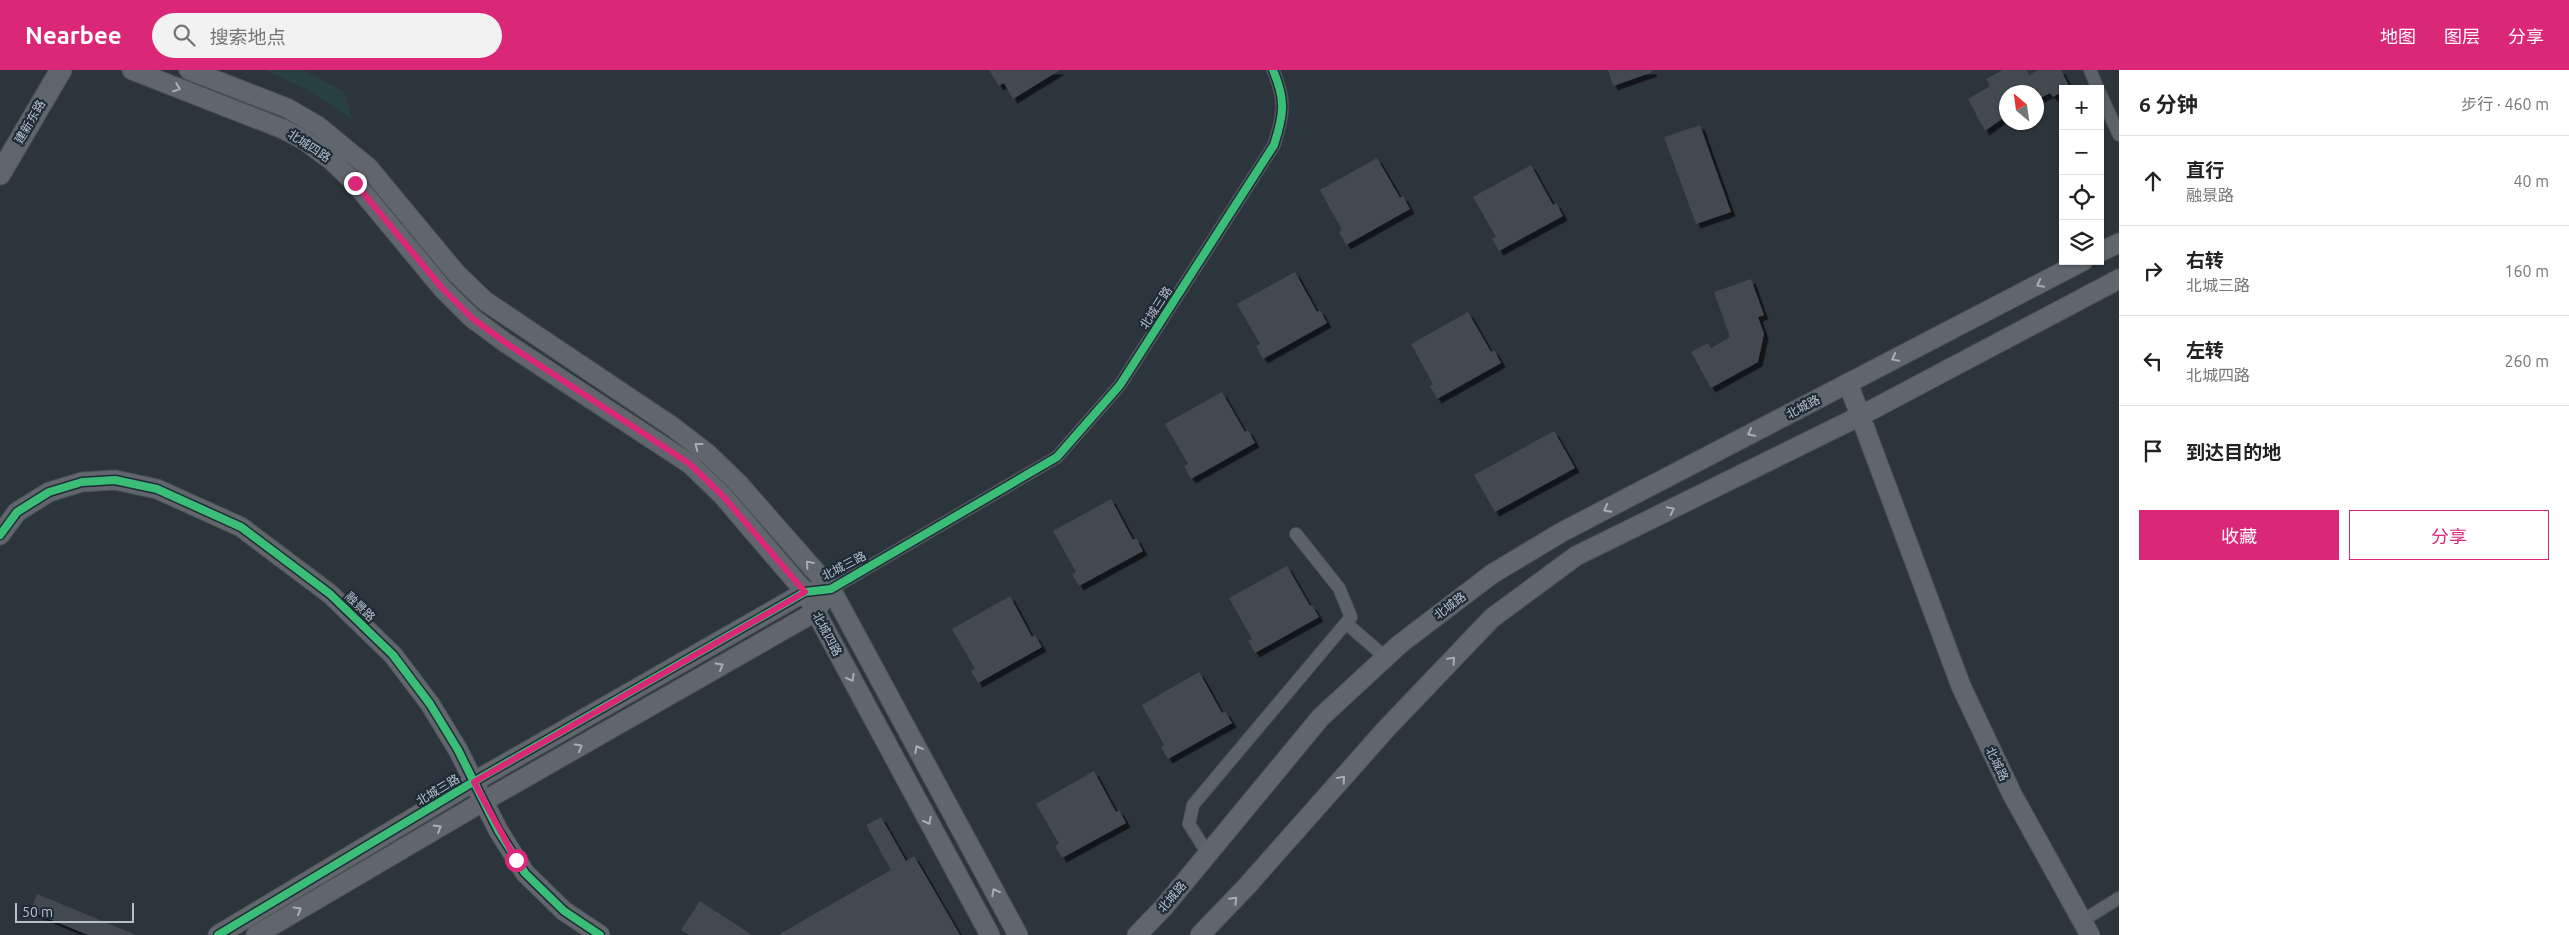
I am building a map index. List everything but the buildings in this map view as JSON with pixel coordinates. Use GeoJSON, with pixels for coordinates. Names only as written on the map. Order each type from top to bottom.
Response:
{"type":"FeatureCollection","features":[{"type":"Feature","properties":{"kind":"main road","name":"建新东路"},"geometry":{"type":"LineString","coordinates":[[0,144],[44,70]]}},
{"type":"Feature","properties":{"kind":"main road","name":"建新东路"},"geometry":{"type":"LineString","coordinates":[[0,174],[61,70]]}},
{"type":"Feature","properties":{"kind":"main road","name":"北城四路"},"geometry":{"type":"LineString","coordinates":[[132,70],[283,129],[304,140],[331,160],[355,183],[442,288],[472,318],[506,343],[690,464],[723,496],[805,592],[990,935]]}},
{"type":"Feature","properties":{"kind":"main road","name":"北城四路"},"geometry":{"type":"LineString","coordinates":[[189,70],[287,108],[318,126],[347,148],[368,168],[456,273],[485,301],[673,427],[708,454],[738,483],[831,589],[1018,935]]}},
{"type":"Feature","properties":{"kind":"main road"},"geometry":{"type":"LineString","coordinates":[[2104,250],[2119,242]]}},
{"type":"Feature","properties":{"kind":"main road","name":"北城路"},"geometry":{"type":"LineString","coordinates":[[1137,935],[1208,854],[1321,717],[1385,657],[1492,574],[1562,532],[2075,265]]}},
{"type":"Feature","properties":{"kind":"main road"},"geometry":{"type":"LineString","coordinates":[[1200,935],[1247,886],[1386,728],[1492,618],[1576,556],[1862,415],[2119,279]]}},
{"type":"Feature","properties":{"kind":"main road","name":"北城路"},"geometry":{"type":"LineString","coordinates":[[1848,383],[1862,415],[1961,686],[2007,785],[2086,928]]}},
{"type":"Feature","properties":{"kind":"main road","name":"融景路"},"geometry":{"type":"LineString","coordinates":[[0,534],[17,512],[49,492],[82,482],[115,480],[157,489],[240,527],[330,594],[393,655],[430,704],[474,782],[498,830],[525,873],[564,910],[600,935]]}},
{"type":"Feature","properties":{"kind":"main road","name":"北城三路"},"geometry":{"type":"LineString","coordinates":[[218,935],[474,782],[805,592],[831,589]]}},
{"type":"Feature","properties":{"kind":"main road","name":"北城三路"},"geometry":{"type":"LineString","coordinates":[[256,935],[484,801],[815,612],[831,589]]}},
{"type":"Feature","properties":{"kind":"street","name":"北城三路"},"geometry":{"type":"LineString","coordinates":[[831,589],[1058,457],[1120,385],[1274,145],[1283,118],[1281,88],[1273,70]]}},
{"type":"Feature","properties":{"kind":"street"},"geometry":{"type":"LineString","coordinates":[[2090,70],[2096,85]]}},
{"type":"Feature","properties":{"kind":"street"},"geometry":{"type":"LineString","coordinates":[[2104,102],[2119,135]]}},
{"type":"Feature","properties":{"kind":"street"},"geometry":{"type":"LineString","coordinates":[[1208,854],[1188,824],[1193,805],[1351,617],[1339,588],[1296,534]]}},
{"type":"Feature","properties":{"kind":"street"},"geometry":{"type":"LineString","coordinates":[[1347,624],[1385,657]]}},
{"type":"Feature","properties":{"kind":"street"},"geometry":{"type":"LineString","coordinates":[[2086,928],[2119,898]]}},
{"type":"Feature","properties":{"kind":"green space"},"geometry":{"type":"Polygon","coordinates":[[[265,70],[303,70],[344,92],[352,119],[306,89],[265,70]]]}},
{"type":"Feature","properties":{"kind":"cycle path"},"geometry":{"type":"LineString","coordinates":[[218,935],[468,785],[805,592],[831,589],[1057,457],[1120,385],[1274,145],[1282,116],[1282,99],[1273,70]]}},
{"type":"Feature","properties":{"kind":"cycle path"},"geometry":{"type":"LineString","coordinates":[[0,535],[17,512],[49,492],[82,482],[115,480],[157,489],[241,527],[330,594],[393,655],[430,704],[458,750],[498,830],[525,873],[564,911],[600,935]]}},
{"type":"Feature","properties":{"kind":"route"},"geometry":{"type":"LineString","coordinates":[[355,183],[442,288],[472,318],[506,343],[690,464],[723,496],[805,592],[474,782],[498,830],[516,860]]}}]}
